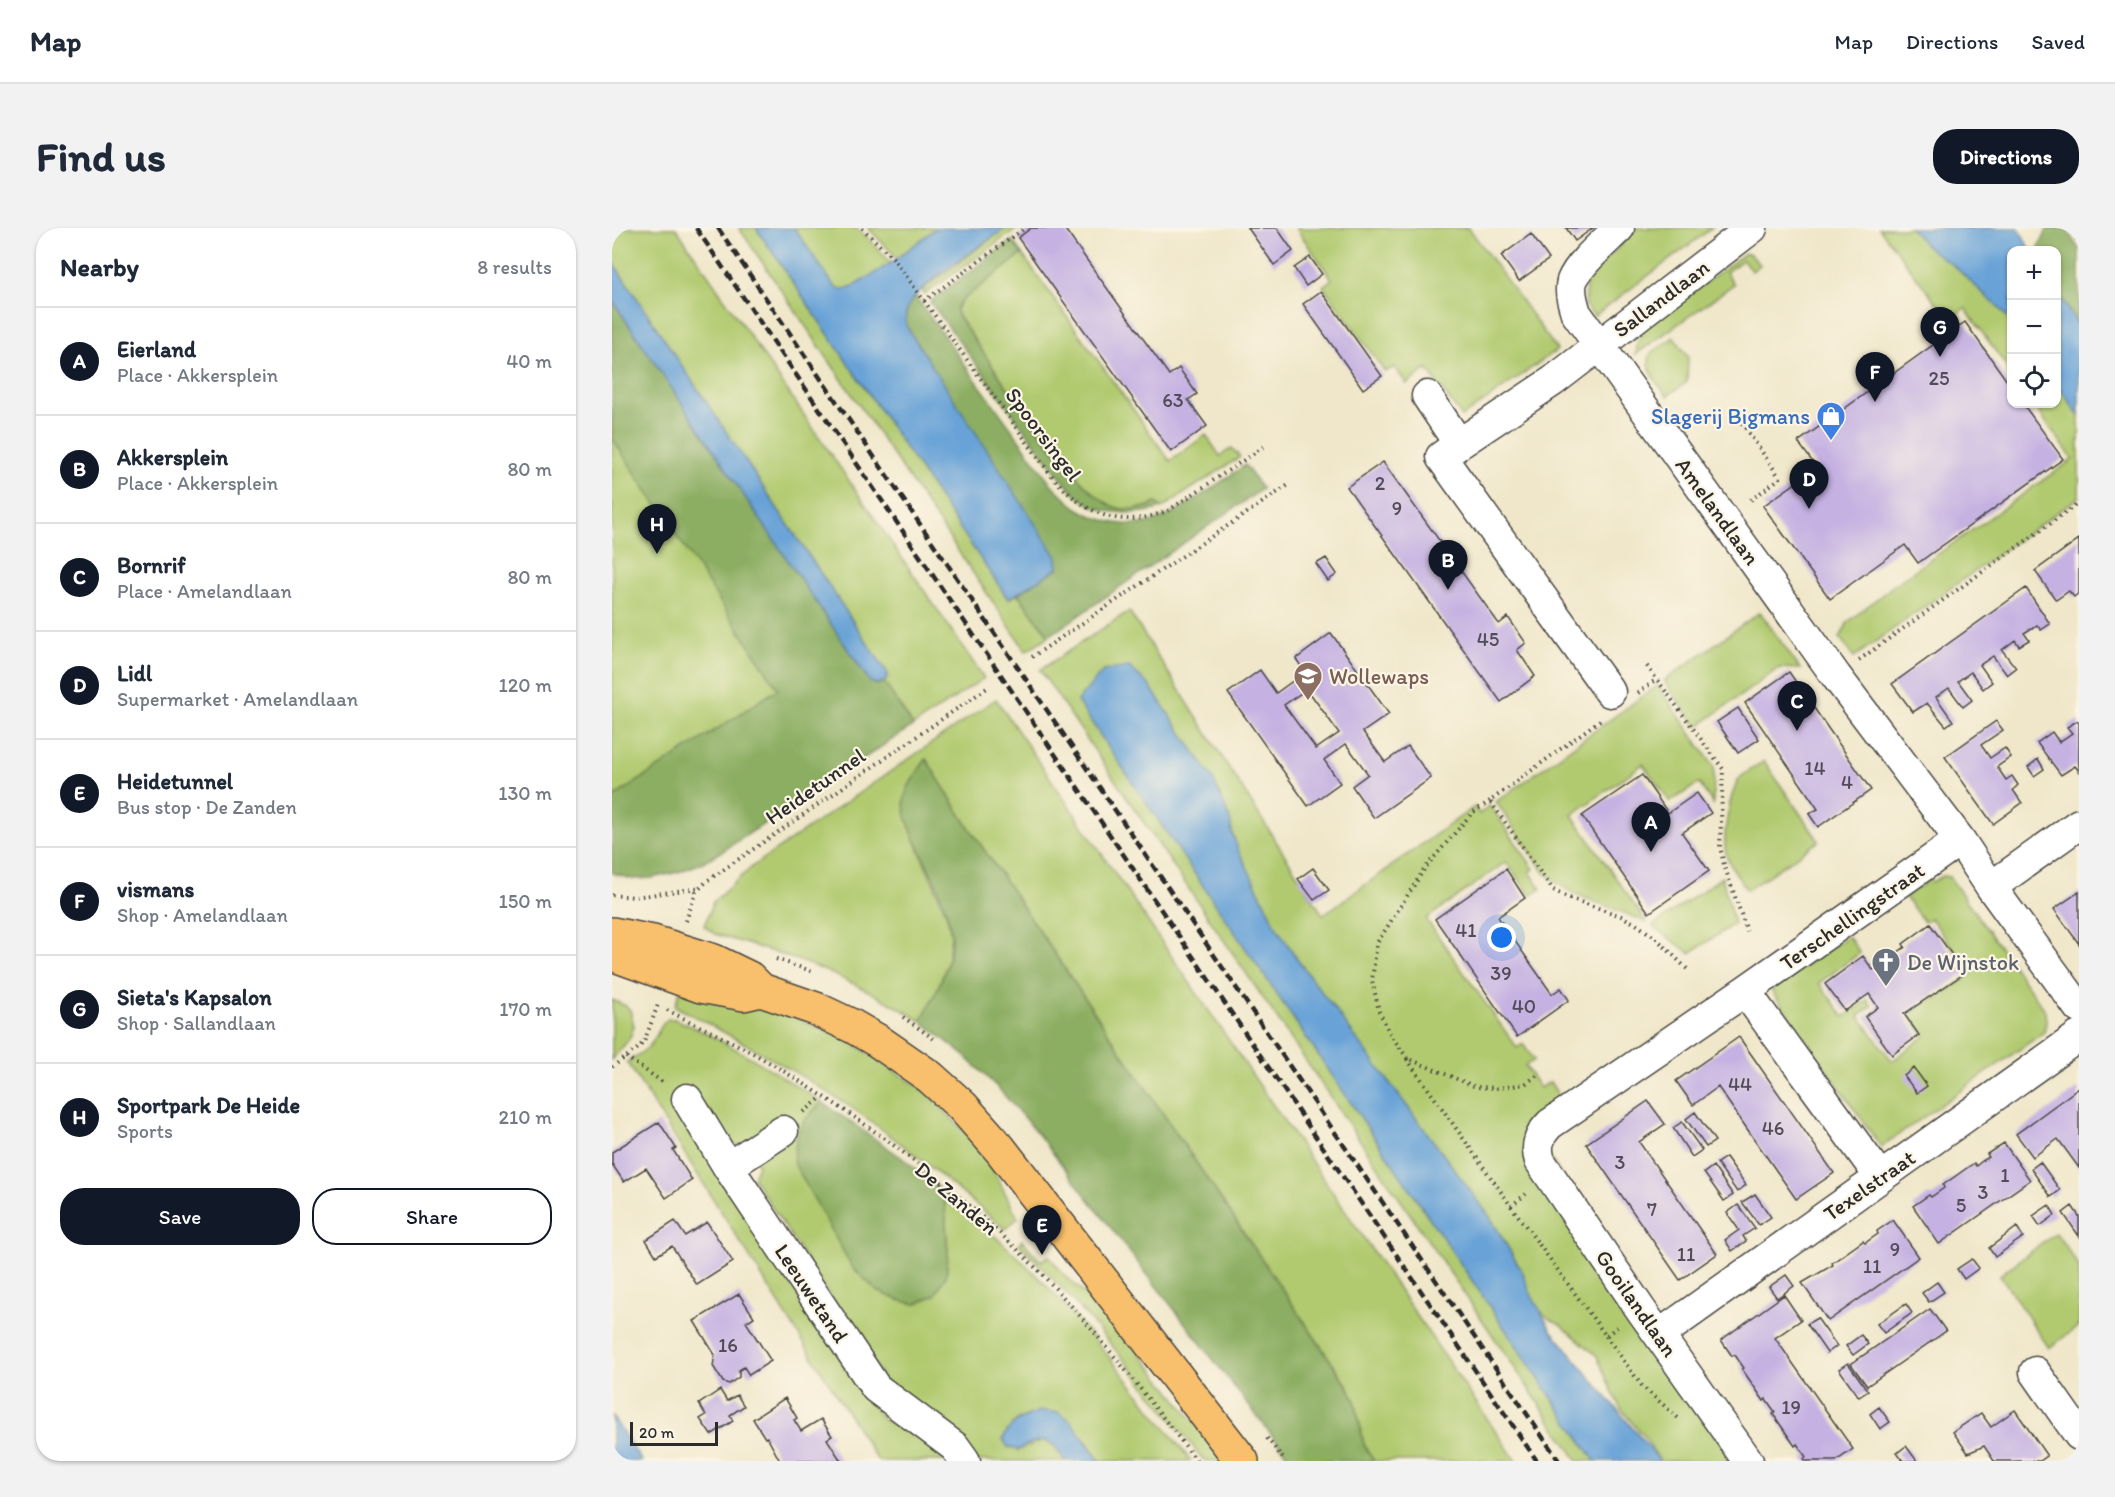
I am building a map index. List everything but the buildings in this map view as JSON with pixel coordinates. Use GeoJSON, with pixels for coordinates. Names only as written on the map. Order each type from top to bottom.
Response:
{"type":"FeatureCollection","features":[{"type":"Feature","properties":{"kind":"main road"},"geometry":{"type":"LineString","coordinates":[[612,934],[653,942],[714,961],[749,978],[761,990],[816,1009],[878,1041],[930,1077],[962,1106],[1000,1149],[1242,1461]]}},
{"type":"Feature","properties":{"kind":"main road"},"geometry":{"type":"LineString","coordinates":[[612,954],[701,986],[744,994],[761,990]]}},
{"type":"Feature","properties":{"kind":"street","name":"Amelandlaan"},"geometry":{"type":"LineString","coordinates":[[1619,228],[1579,268],[1572,282],[1571,298],[1576,313],[1836,676],[1960,840],[1991,887],[2079,1008]]}},
{"type":"Feature","properties":{"kind":"street","name":"Sallandlaan"},"geometry":{"type":"LineString","coordinates":[[1459,444],[1553,381],[1752,228]]}},
{"type":"Feature","properties":{"kind":"street"},"geometry":{"type":"LineString","coordinates":[[1427,396],[1459,444],[1442,457],[1613,704]]}},
{"type":"Feature","properties":{"kind":"street"},"geometry":{"type":"LineString","coordinates":[[1991,887],[2079,824]]}},
{"type":"Feature","properties":{"kind":"street","name":"Terschellingstraat"},"geometry":{"type":"LineString","coordinates":[[1539,1141],[1541,1133],[1550,1124],[1960,840]]}},
{"type":"Feature","properties":{"kind":"street"},"geometry":{"type":"LineString","coordinates":[[1745,991],[1880,1177]]}},
{"type":"Feature","properties":{"kind":"street","name":"Texelstraat"},"geometry":{"type":"LineString","coordinates":[[1659,1335],[2079,1036]]}},
{"type":"Feature","properties":{"kind":"street","name":"Leeuwetand"},"geometry":{"type":"LineString","coordinates":[[687,1099],[729,1167],[876,1388],[956,1447],[965,1461]]}},
{"type":"Feature","properties":{"kind":"street"},"geometry":{"type":"LineString","coordinates":[[729,1167],[783,1131]]}},
{"type":"Feature","properties":{"kind":"street","name":"Gooilandlaan"},"geometry":{"type":"LineString","coordinates":[[1539,1141],[1537,1149],[1540,1161],[1641,1310],[1748,1461]]}},
{"type":"Feature","properties":{"kind":"street"},"geometry":{"type":"LineString","coordinates":[[2035,1372],[2079,1435]]}},
{"type":"Feature","properties":{"kind":"path","name":"Spoorsingel"},"geometry":{"type":"LineString","coordinates":[[862,228],[893,258],[1052,476],[1074,499],[1094,511],[1105,516],[1124,518],[1146,518],[1163,512],[1265,447]]}},
{"type":"Feature","properties":{"kind":"path"},"geometry":{"type":"LineString","coordinates":[[924,301],[1025,228]]}},
{"type":"Feature","properties":{"kind":"path"},"geometry":{"type":"LineString","coordinates":[[2070,228],[2079,242]]}},
{"type":"Feature","properties":{"kind":"path"},"geometry":{"type":"LineString","coordinates":[[1724,519],[1780,478],[1742,423]]}},
{"type":"Feature","properties":{"kind":"path"},"geometry":{"type":"LineString","coordinates":[[1032,657],[1290,484]]}},
{"type":"Feature","properties":{"kind":"path"},"geometry":{"type":"LineString","coordinates":[[1836,676],[2079,502]]}},
{"type":"Feature","properties":{"kind":"path"},"geometry":{"type":"LineString","coordinates":[[1647,666],[1723,770],[1720,847],[1747,931]]}},
{"type":"Feature","properties":{"kind":"path"},"geometry":{"type":"LineString","coordinates":[[1657,679],[1613,704],[1472,813],[1425,868],[1377,943],[1372,980],[1379,1011],[1389,1032],[1511,1206],[1642,1386],[1685,1424]]}},
{"type":"Feature","properties":{"kind":"path","name":"Heidetunnel"},"geometry":{"type":"LineString","coordinates":[[684,929],[699,888],[727,866],[987,688]]}},
{"type":"Feature","properties":{"kind":"path"},"geometry":{"type":"LineString","coordinates":[[1490,801],[1553,890],[1569,898],[1622,916],[1636,924],[1657,939],[1689,970]]}},
{"type":"Feature","properties":{"kind":"path"},"geometry":{"type":"LineString","coordinates":[[612,895],[641,896],[699,888]]}},
{"type":"Feature","properties":{"kind":"path","name":"De Zanden"},"geometry":{"type":"LineString","coordinates":[[658,1005],[752,1053],[812,1090],[903,1152],[959,1197],[1029,1261],[1082,1317],[1134,1379],[1197,1461]]}},
{"type":"Feature","properties":{"kind":"path"},"geometry":{"type":"LineString","coordinates":[[612,1067],[638,1049],[644,1042],[656,1013]]}},
{"type":"Feature","properties":{"kind":"path"},"geometry":{"type":"LineString","coordinates":[[626,1057],[687,1099]]}},
{"type":"Feature","properties":{"kind":"path"},"geometry":{"type":"LineString","coordinates":[[1407,1058],[1476,1087],[1499,1089],[1525,1084],[1538,1075]]}},
{"type":"Feature","properties":{"kind":"path"},"geometry":{"type":"LineString","coordinates":[[1511,1206],[1550,1176]]}},
{"type":"Feature","properties":{"kind":"path"},"geometry":{"type":"LineString","coordinates":[[1606,1336],[1641,1310]]}},
{"type":"Feature","properties":{"kind":"green space"},"geometry":{"type":"Polygon","coordinates":[[[612,228],[676,228],[984,678],[913,726],[884,682],[888,674],[612,261],[612,228]]]}},
{"type":"Feature","properties":{"kind":"green space"},"geometry":{"type":"Polygon","coordinates":[[[739,228],[756,228],[1008,599],[1018,594],[1049,636],[1026,651],[739,228]]]}},
{"type":"Feature","properties":{"kind":"green space"},"geometry":{"type":"Polygon","coordinates":[[[794,228],[856,228],[891,263],[857,286],[842,289],[835,287],[794,228]]]}},
{"type":"Feature","properties":{"kind":"green space"},"geometry":{"type":"Polygon","coordinates":[[[868,228],[936,228],[897,258],[868,228]]]}},
{"type":"Feature","properties":{"kind":"green space"},"geometry":{"type":"Polygon","coordinates":[[[1006,228],[1018,228],[925,294],[922,290],[1006,228]]]}},
{"type":"Feature","properties":{"kind":"green space"},"geometry":{"type":"Polygon","coordinates":[[[1296,228],[1469,228],[1557,350],[1462,417],[1427,369],[1407,384],[1394,367],[1385,372],[1323,286],[1332,279],[1296,228]]]}},
{"type":"Feature","properties":{"kind":"green space"},"geometry":{"type":"Polygon","coordinates":[[[1637,228],[1712,228],[1594,316],[1585,305],[1586,281],[1637,228]]]}},
{"type":"Feature","properties":{"kind":"green space"},"geometry":{"type":"Polygon","coordinates":[[[1879,228],[1910,228],[1928,248],[1953,265],[2003,312],[2007,317],[2007,367],[1965,308],[1958,313],[1962,320],[1954,326],[1879,228]]]}},
{"type":"Feature","properties":{"kind":"green space"},"geometry":{"type":"Polygon","coordinates":[[[2048,228],[2065,228],[2079,249],[2079,326],[2061,298],[2061,246],[2040,246],[2048,228]]]}},
{"type":"Feature","properties":{"kind":"green space"},"geometry":{"type":"Polygon","coordinates":[[[1012,240],[1022,254],[961,301],[956,308],[957,315],[1041,433],[1090,490],[1106,503],[1117,508],[1134,509],[1156,503],[1162,508],[1129,513],[1117,512],[1095,507],[1076,495],[1057,473],[930,302],[1012,240]]]}},
{"type":"Feature","properties":{"kind":"green space"},"geometry":{"type":"Polygon","coordinates":[[[1745,253],[1751,255],[1760,265],[1752,271],[1743,260],[1726,272],[1734,284],[1636,354],[1638,340],[1647,326],[1745,253]]]}},
{"type":"Feature","properties":{"kind":"green space"},"geometry":{"type":"Polygon","coordinates":[[[1022,254],[1170,461],[1206,435],[1220,456],[1232,448],[1240,457],[1162,508],[1156,503],[1134,509],[1117,508],[1095,495],[1041,433],[957,315],[956,309],[961,301],[1022,254]]]}},
{"type":"Feature","properties":{"kind":"green space"},"geometry":{"type":"Polygon","coordinates":[[[915,296],[1052,485],[1072,504],[1087,514],[1114,523],[1151,522],[1186,506],[1245,465],[1262,489],[1049,636],[1018,594],[1058,568],[908,329],[907,312],[915,296]]]}},
{"type":"Feature","properties":{"kind":"green space"},"geometry":{"type":"Polygon","coordinates":[[[612,300],[870,682],[877,685],[884,682],[913,726],[721,852],[678,872],[652,878],[632,879],[612,873],[612,798],[778,689],[612,438],[612,300]]]}},
{"type":"Feature","properties":{"kind":"green space"},"geometry":{"type":"Polygon","coordinates":[[[1674,337],[1688,357],[1687,382],[1667,396],[1653,376],[1649,361],[1650,354],[1674,337]]]}},
{"type":"Feature","properties":{"kind":"green space"},"geometry":{"type":"Polygon","coordinates":[[[2061,389],[2079,416],[2079,497],[1854,657],[1840,638],[1848,622],[1894,585],[2073,459],[2036,408],[2061,408],[2061,389]]]}},
{"type":"Feature","properties":{"kind":"green space"},"geometry":{"type":"Polygon","coordinates":[[[612,414],[790,694],[612,808],[612,414]]]}},
{"type":"Feature","properties":{"kind":"green space"},"geometry":{"type":"Polygon","coordinates":[[[1129,611],[1323,915],[1474,807],[1479,814],[1490,805],[1534,869],[1530,872],[1541,889],[1531,896],[1506,862],[1426,919],[1517,1048],[1523,1044],[1534,1060],[1525,1066],[1540,1088],[1550,1082],[1561,1099],[1532,1128],[1738,1461],[1660,1461],[1646,1439],[1621,1409],[1597,1356],[1538,1308],[1532,1300],[1523,1273],[1490,1217],[1297,959],[1277,928],[1238,849],[1230,819],[1213,779],[1149,685],[1129,667],[1077,701],[1595,1461],[1578,1461],[1040,670],[1129,611]]]}},
{"type":"Feature","properties":{"kind":"green space"},"geometry":{"type":"Polygon","coordinates":[[[1760,612],[1800,669],[1779,668],[1697,727],[1664,681],[1760,612]]]}},
{"type":"Feature","properties":{"kind":"green space"},"geometry":{"type":"Polygon","coordinates":[[[1658,685],[1714,767],[1713,804],[1699,783],[1670,802],[1643,764],[1572,815],[1647,923],[1580,896],[1556,882],[1545,873],[1496,802],[1658,685]]]}},
{"type":"Feature","properties":{"kind":"green space"},"geometry":{"type":"Polygon","coordinates":[[[996,699],[1516,1461],[1374,1461],[1364,1445],[1355,1401],[1347,1385],[966,823],[926,760],[909,786],[911,830],[947,916],[951,935],[947,964],[936,993],[921,1021],[877,995],[831,973],[715,934],[704,926],[713,902],[753,866],[996,699]]]}},
{"type":"Feature","properties":{"kind":"green space"},"geometry":{"type":"Polygon","coordinates":[[[926,759],[966,823],[1347,1385],[1355,1401],[1364,1445],[1374,1461],[1292,1461],[1038,1134],[999,1089],[965,1056],[921,1021],[942,980],[951,946],[947,914],[912,832],[904,804],[906,792],[926,759]]]}},
{"type":"Feature","properties":{"kind":"green space"},"geometry":{"type":"Polygon","coordinates":[[[1764,761],[1819,841],[1747,890],[1732,868],[1726,854],[1726,826],[1730,802],[1737,783],[1743,775],[1764,761]]]}},
{"type":"Feature","properties":{"kind":"green space"},"geometry":{"type":"Polygon","coordinates":[[[1943,876],[1949,877],[1953,882],[2045,1010],[2044,1032],[1881,1147],[1771,990],[1848,936],[1860,953],[1819,983],[1844,1017],[1868,1000],[1872,1006],[1859,1016],[1892,1061],[1925,1036],[1910,1015],[1971,974],[1931,918],[1924,922],[1905,897],[1929,880],[1932,882],[1943,876]]]}},
{"type":"Feature","properties":{"kind":"green space"},"geometry":{"type":"Polygon","coordinates":[[[1722,877],[1734,924],[1690,953],[1652,926],[1722,877]]]}},
{"type":"Feature","properties":{"kind":"green space"},"geometry":{"type":"Polygon","coordinates":[[[681,987],[777,1010],[845,1038],[929,1094],[985,1154],[1018,1218],[1005,1229],[907,1149],[846,1104],[783,1065],[675,1006],[681,987]]]}},
{"type":"Feature","properties":{"kind":"green space"},"geometry":{"type":"Polygon","coordinates":[[[612,1000],[630,1010],[634,1026],[630,1038],[612,1060],[612,1000]]]}},
{"type":"Feature","properties":{"kind":"green space"},"geometry":{"type":"Polygon","coordinates":[[[668,1019],[675,1019],[732,1047],[822,1102],[804,1121],[797,1136],[946,1276],[948,1254],[944,1192],[1046,1285],[1110,1358],[1191,1461],[1100,1461],[1087,1442],[1058,1412],[1050,1412],[1033,1414],[1019,1420],[1012,1425],[1003,1439],[1008,1447],[1018,1450],[1044,1440],[1054,1445],[1065,1461],[977,1461],[898,1401],[753,1178],[758,1165],[747,1146],[733,1145],[707,1107],[857,1385],[882,1419],[932,1445],[953,1461],[878,1461],[627,1062],[649,1047],[668,1019]]]}},
{"type":"Feature","properties":{"kind":"green space"},"geometry":{"type":"Polygon","coordinates":[[[822,1102],[901,1157],[944,1192],[948,1254],[946,1276],[935,1295],[916,1304],[901,1301],[877,1291],[852,1267],[793,1161],[797,1136],[804,1121],[822,1102]]]}},
{"type":"Feature","properties":{"kind":"green space"},"geometry":{"type":"Polygon","coordinates":[[[2056,1233],[2079,1266],[2079,1326],[2049,1348],[2000,1275],[2056,1233]]]}},
{"type":"Feature","properties":{"kind":"green space"},"geometry":{"type":"Polygon","coordinates":[[[1022,1240],[1041,1261],[1049,1256],[1064,1275],[1115,1321],[1225,1461],[1204,1461],[1092,1322],[1019,1244],[1022,1240]]]}},
{"type":"Feature","properties":{"kind":"water"},"geometry":{"type":"Polygon","coordinates":[[[756,228],[794,228],[835,287],[842,290],[851,288],[891,263],[936,228],[1006,228],[924,287],[908,307],[906,321],[908,329],[1057,557],[1058,568],[1008,599],[756,228]]]}},
{"type":"Feature","properties":{"kind":"water"},"geometry":{"type":"Polygon","coordinates":[[[1910,228],[2019,228],[2028,246],[2007,246],[2007,317],[1953,265],[1928,248],[1910,228]]]}},
{"type":"Feature","properties":{"kind":"water"},"geometry":{"type":"Polygon","coordinates":[[[612,261],[888,674],[887,679],[883,682],[877,684],[870,682],[612,300],[612,261]]]}},
{"type":"Feature","properties":{"kind":"water"},"geometry":{"type":"Polygon","coordinates":[[[2061,299],[2079,326],[2079,416],[2061,389],[2061,299]]]}},
{"type":"Feature","properties":{"kind":"water"},"geometry":{"type":"Polygon","coordinates":[[[1129,667],[1149,685],[1213,779],[1230,819],[1238,849],[1277,928],[1297,959],[1490,1217],[1523,1273],[1530,1292],[1551,1330],[1660,1461],[1595,1461],[1077,701],[1103,671],[1129,667]]]}},
{"type":"Feature","properties":{"kind":"water"},"geometry":{"type":"Polygon","coordinates":[[[1039,1411],[1058,1412],[1070,1420],[1100,1461],[1065,1461],[1054,1445],[1044,1440],[1031,1443],[1018,1450],[1008,1447],[1003,1439],[1009,1429],[1023,1418],[1039,1411]]]}},
{"type":"Feature","properties":{"kind":"water"},"geometry":{"type":"Polygon","coordinates":[[[612,1416],[642,1461],[612,1461],[612,1416]]]}},
{"type":"Feature","properties":{"kind":"railway"},"geometry":{"type":"LineString","coordinates":[[696,228],[1537,1461]]}},
{"type":"Feature","properties":{"kind":"railway"},"geometry":{"type":"LineString","coordinates":[[718,228],[1559,1461]]}},
{"type":"Feature","properties":{"kind":"place","name":"Sieta's Kapsalon"},"geometry":{"type":"Point","coordinates":[1940,357]}},
{"type":"Feature","properties":{"kind":"place","name":"vismans"},"geometry":{"type":"Point","coordinates":[1875,402]}},
{"type":"Feature","properties":{"kind":"place","name":"Slagerij Bigmans"},"geometry":{"type":"Point","coordinates":[1831,442]}},
{"type":"Feature","properties":{"kind":"place","name":"Lidl"},"geometry":{"type":"Point","coordinates":[1809,509]}},
{"type":"Feature","properties":{"kind":"place","name":"Sportpark De Heide"},"geometry":{"type":"Point","coordinates":[657,554]}},
{"type":"Feature","properties":{"kind":"place","name":"Akkersplein"},"geometry":{"type":"Point","coordinates":[1448,590]}},
{"type":"Feature","properties":{"kind":"place","name":"Wollewaps"},"geometry":{"type":"Point","coordinates":[1308,702]}},
{"type":"Feature","properties":{"kind":"place","name":"Bornrif"},"geometry":{"type":"Point","coordinates":[1797,731]}},
{"type":"Feature","properties":{"kind":"place","name":"Eierland"},"geometry":{"type":"Point","coordinates":[1651,852]}},
{"type":"Feature","properties":{"kind":"place","name":"De Wijnstok"},"geometry":{"type":"Point","coordinates":[1886,988]}},
{"type":"Feature","properties":{"kind":"place","name":"Heidetunnel"},"geometry":{"type":"Point","coordinates":[1042,1255]}}]}
